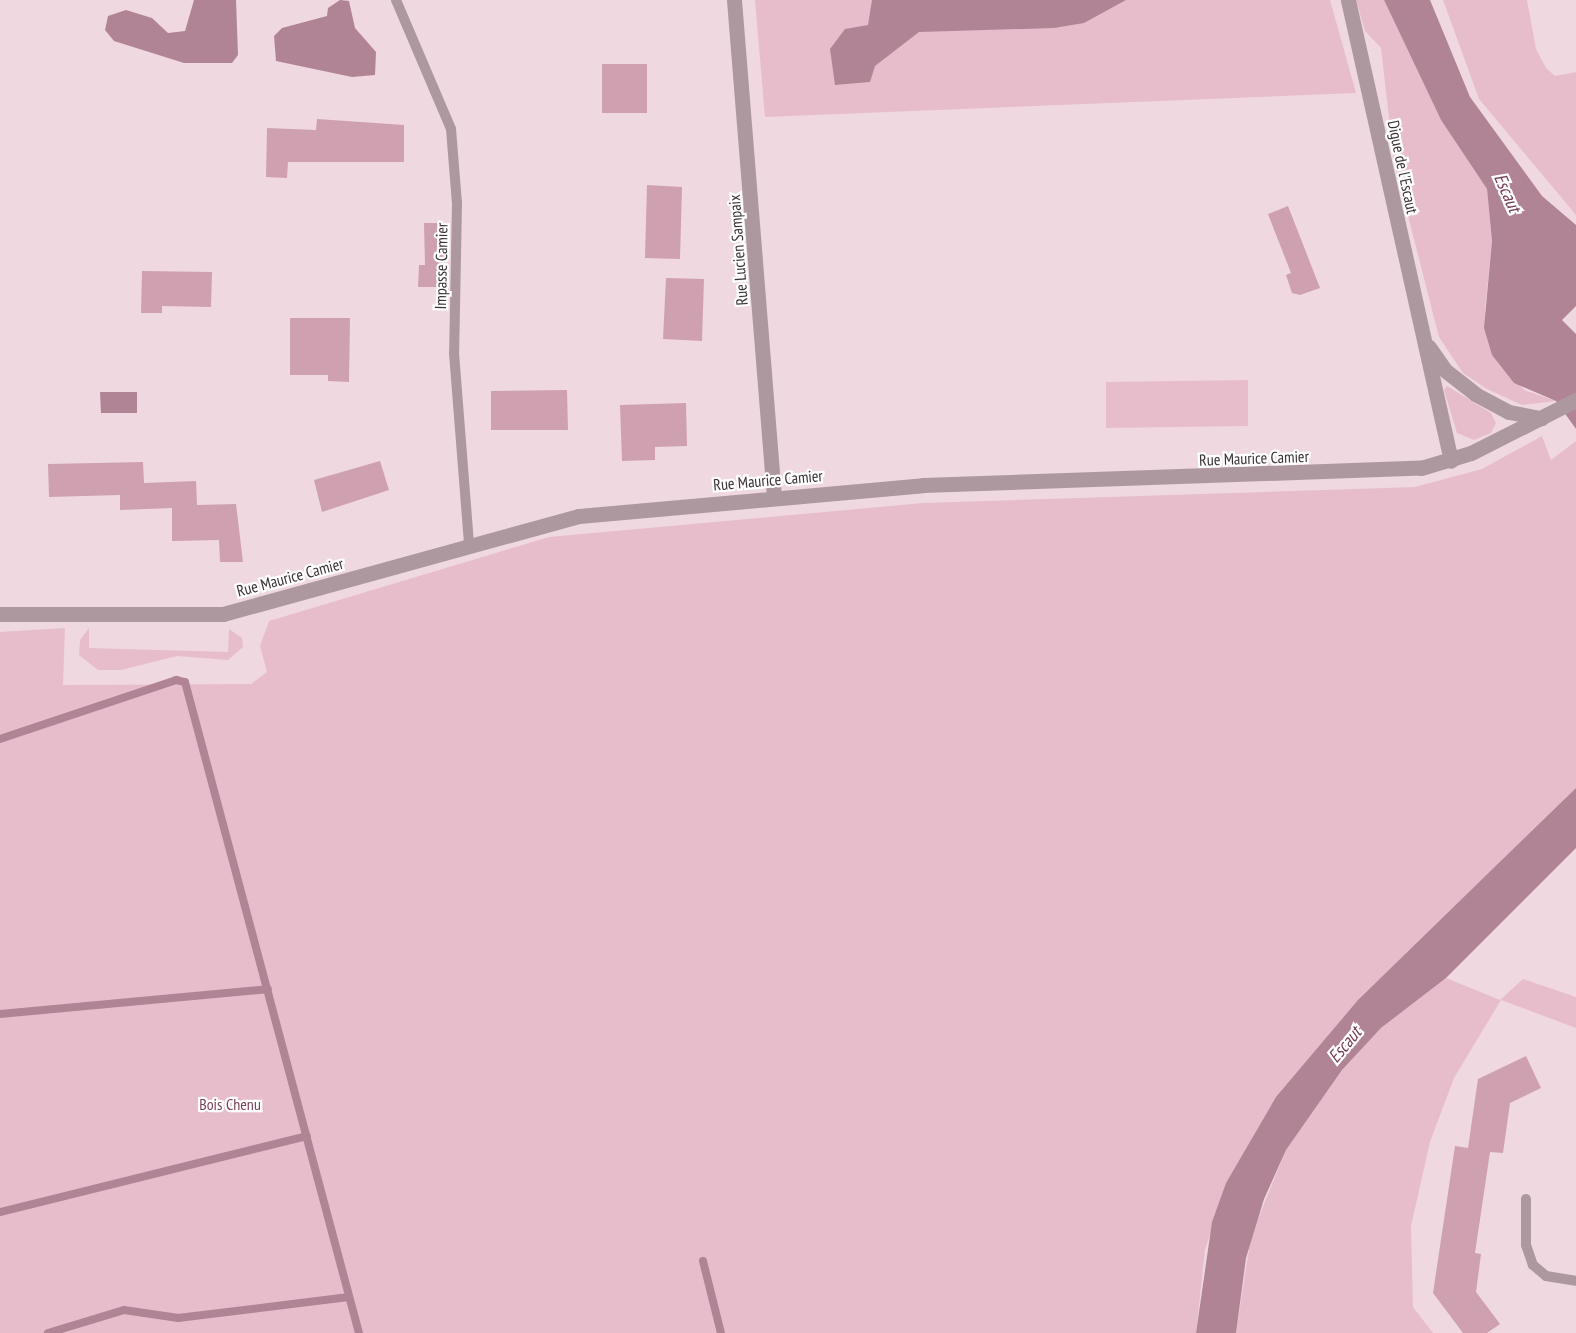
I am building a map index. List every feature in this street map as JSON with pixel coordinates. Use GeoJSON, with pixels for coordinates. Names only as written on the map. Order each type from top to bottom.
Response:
{"type":"FeatureCollection","features":[{"type":"Feature","properties":{"kind":"street","name":"Rue Lucien Sampaix"},"geometry":{"type":"LineString","coordinates":[[734,0],[774,497]]}},
{"type":"Feature","properties":{"kind":"street","name":"Digue de l'Escaut"},"geometry":{"type":"LineString","coordinates":[[1348,0],[1451,461]]}},
{"type":"Feature","properties":{"kind":"street","name":"Digue de l'Escaut"},"geometry":{"type":"LineString","coordinates":[[1424,340],[1446,371],[1475,394],[1509,411],[1541,418]]}},
{"type":"Feature","properties":{"kind":"street","name":"Rue Maurice Camier"},"geometry":{"type":"LineString","coordinates":[[0,614],[217,615],[469,544],[579,516],[923,485],[1311,474],[1451,461],[1576,400]]}},
{"type":"Feature","properties":{"kind":"lane","name":"Impasse Camier"},"geometry":{"type":"LineString","coordinates":[[396,0],[451,129],[457,203],[455,364],[469,544]]}},
{"type":"Feature","properties":{"kind":"lane"},"geometry":{"type":"LineString","coordinates":[[1526,1199],[1526,1245],[1533,1265],[1546,1276],[1576,1281]]}},
{"type":"Feature","properties":{"kind":"green space"},"geometry":{"type":"Polygon","coordinates":[[[755,0],[1330,0],[1356,93],[765,117],[755,0]]]}},
{"type":"Feature","properties":{"kind":"green space"},"geometry":{"type":"Polygon","coordinates":[[[1356,0],[1384,0],[1441,120],[1487,189],[1492,241],[1485,310],[1492,355],[1524,390],[1556,401],[1522,405],[1487,389],[1463,373],[1439,337],[1394,161],[1381,48],[1365,31],[1356,0]]]}},
{"type":"Feature","properties":{"kind":"green space"},"geometry":{"type":"Polygon","coordinates":[[[1443,0],[1527,0],[1536,49],[1546,68],[1555,76],[1576,72],[1576,215],[1479,99],[1443,0]]]}},
{"type":"Feature","properties":{"kind":"green space"},"geometry":{"type":"Polygon","coordinates":[[[1248,380],[1248,426],[1106,428],[1106,382],[1248,380]]]}},
{"type":"Feature","properties":{"kind":"green space"},"geometry":{"type":"Polygon","coordinates":[[[1447,386],[1491,413],[1496,423],[1491,433],[1474,440],[1457,433],[1444,390],[1447,386]]]}},
{"type":"Feature","properties":{"kind":"green space","name":"Bois Chenu"},"geometry":{"type":"Polygon","coordinates":[[[1542,436],[1551,460],[1576,441],[1576,788],[1389,972],[1226,1183],[1205,1250],[1196,1333],[0,1333],[0,632],[65,628],[63,685],[251,684],[267,672],[260,646],[269,621],[549,537],[923,503],[1415,487],[1482,469],[1542,436]]]}},
{"type":"Feature","properties":{"kind":"green space"},"geometry":{"type":"Polygon","coordinates":[[[89,628],[89,648],[228,652],[229,629],[242,638],[243,647],[228,660],[177,656],[121,670],[98,670],[79,655],[80,640],[89,628]]]}},
{"type":"Feature","properties":{"kind":"green space"},"geometry":{"type":"Polygon","coordinates":[[[1446,978],[1500,1000],[1523,979],[1576,997],[1576,1028],[1501,1000],[1454,1078],[1430,1142],[1411,1226],[1413,1307],[1433,1333],[1236,1333],[1251,1236],[1286,1150],[1342,1070],[1381,1028],[1446,978]]]}},
{"type":"Feature","properties":{"kind":"water"},"geometry":{"type":"Polygon","coordinates":[[[194,0],[236,0],[238,55],[232,63],[184,63],[114,41],[105,30],[108,16],[126,10],[152,18],[168,33],[185,31],[194,0]]]}},
{"type":"Feature","properties":{"kind":"water"},"geometry":{"type":"Polygon","coordinates":[[[340,0],[349,1],[355,28],[376,52],[375,75],[352,77],[276,61],[274,36],[282,28],[327,16],[328,8],[340,0]]]}},
{"type":"Feature","properties":{"kind":"water"},"geometry":{"type":"Polygon","coordinates":[[[872,0],[1126,0],[1084,23],[1054,28],[919,32],[875,66],[870,82],[835,85],[830,49],[845,29],[868,25],[872,0]]]}},
{"type":"Feature","properties":{"kind":"water","name":"Escaut"},"geometry":{"type":"Polygon","coordinates":[[[1384,0],[1430,0],[1470,97],[1542,196],[1576,225],[1576,306],[1562,320],[1576,334],[1576,429],[1556,401],[1514,383],[1492,355],[1484,328],[1492,241],[1487,189],[1441,120],[1384,0]]]}},
{"type":"Feature","properties":{"kind":"water"},"geometry":{"type":"Polygon","coordinates":[[[100,392],[137,392],[137,413],[101,413],[100,392]]]}},
{"type":"Feature","properties":{"kind":"water","name":"Escaut"},"geometry":{"type":"Polygon","coordinates":[[[1576,788],[1576,848],[1446,978],[1381,1028],[1342,1070],[1286,1150],[1264,1199],[1246,1258],[1236,1333],[1196,1333],[1212,1222],[1226,1183],[1276,1097],[1358,1000],[1576,788]]]}},
{"type":"Feature","properties":{"kind":"building"},"geometry":{"type":"Polygon","coordinates":[[[602,64],[647,64],[647,113],[602,113],[602,64]]]}},
{"type":"Feature","properties":{"kind":"building"},"geometry":{"type":"Polygon","coordinates":[[[317,119],[404,125],[404,162],[288,162],[287,178],[266,177],[267,128],[316,130],[317,119]]]}},
{"type":"Feature","properties":{"kind":"building"},"geometry":{"type":"Polygon","coordinates":[[[647,185],[682,187],[680,259],[645,258],[647,185]]]}},
{"type":"Feature","properties":{"kind":"building"},"geometry":{"type":"Polygon","coordinates":[[[1288,206],[1320,288],[1300,295],[1292,293],[1286,275],[1291,273],[1268,214],[1288,206]]]}},
{"type":"Feature","properties":{"kind":"building"},"geometry":{"type":"Polygon","coordinates":[[[424,223],[446,223],[445,287],[418,287],[419,265],[425,265],[424,223]]]}},
{"type":"Feature","properties":{"kind":"building"},"geometry":{"type":"Polygon","coordinates":[[[142,271],[212,272],[211,307],[162,306],[162,313],[141,313],[142,271]]]}},
{"type":"Feature","properties":{"kind":"building"},"geometry":{"type":"Polygon","coordinates":[[[666,278],[704,279],[702,341],[663,339],[666,278]]]}},
{"type":"Feature","properties":{"kind":"building"},"geometry":{"type":"Polygon","coordinates":[[[290,318],[350,318],[349,382],[328,381],[328,375],[290,375],[290,318]]]}},
{"type":"Feature","properties":{"kind":"building"},"geometry":{"type":"Polygon","coordinates":[[[567,390],[568,430],[491,430],[491,391],[567,390]]]}},
{"type":"Feature","properties":{"kind":"building"},"geometry":{"type":"Polygon","coordinates":[[[686,403],[687,446],[655,447],[655,460],[622,461],[620,405],[686,403]]]}},
{"type":"Feature","properties":{"kind":"building"},"geometry":{"type":"Polygon","coordinates":[[[380,461],[389,490],[322,512],[314,480],[380,461]]]}},
{"type":"Feature","properties":{"kind":"building"},"geometry":{"type":"Polygon","coordinates":[[[143,462],[144,483],[196,481],[197,505],[236,504],[243,562],[220,562],[219,540],[172,541],[172,508],[120,510],[120,495],[49,497],[48,464],[143,462]]]}},
{"type":"Feature","properties":{"kind":"building"},"geometry":{"type":"Polygon","coordinates":[[[1526,1056],[1541,1088],[1510,1103],[1503,1153],[1490,1152],[1475,1253],[1481,1254],[1476,1292],[1500,1324],[1487,1333],[1463,1333],[1433,1293],[1455,1146],[1468,1148],[1478,1079],[1526,1056]]]}},
{"type":"Feature","properties":{"kind":"waterway"},"geometry":{"type":"LineString","coordinates":[[0,739],[176,680],[185,682],[359,1333]]}},
{"type":"Feature","properties":{"kind":"waterway"},"geometry":{"type":"LineString","coordinates":[[0,1014],[268,989]]}},
{"type":"Feature","properties":{"kind":"waterway"},"geometry":{"type":"LineString","coordinates":[[0,1212],[307,1136]]}},
{"type":"Feature","properties":{"kind":"waterway"},"geometry":{"type":"LineString","coordinates":[[703,1261],[721,1333]]}},
{"type":"Feature","properties":{"kind":"waterway"},"geometry":{"type":"LineString","coordinates":[[48,1333],[124,1310],[178,1318],[349,1297]]}}]}
